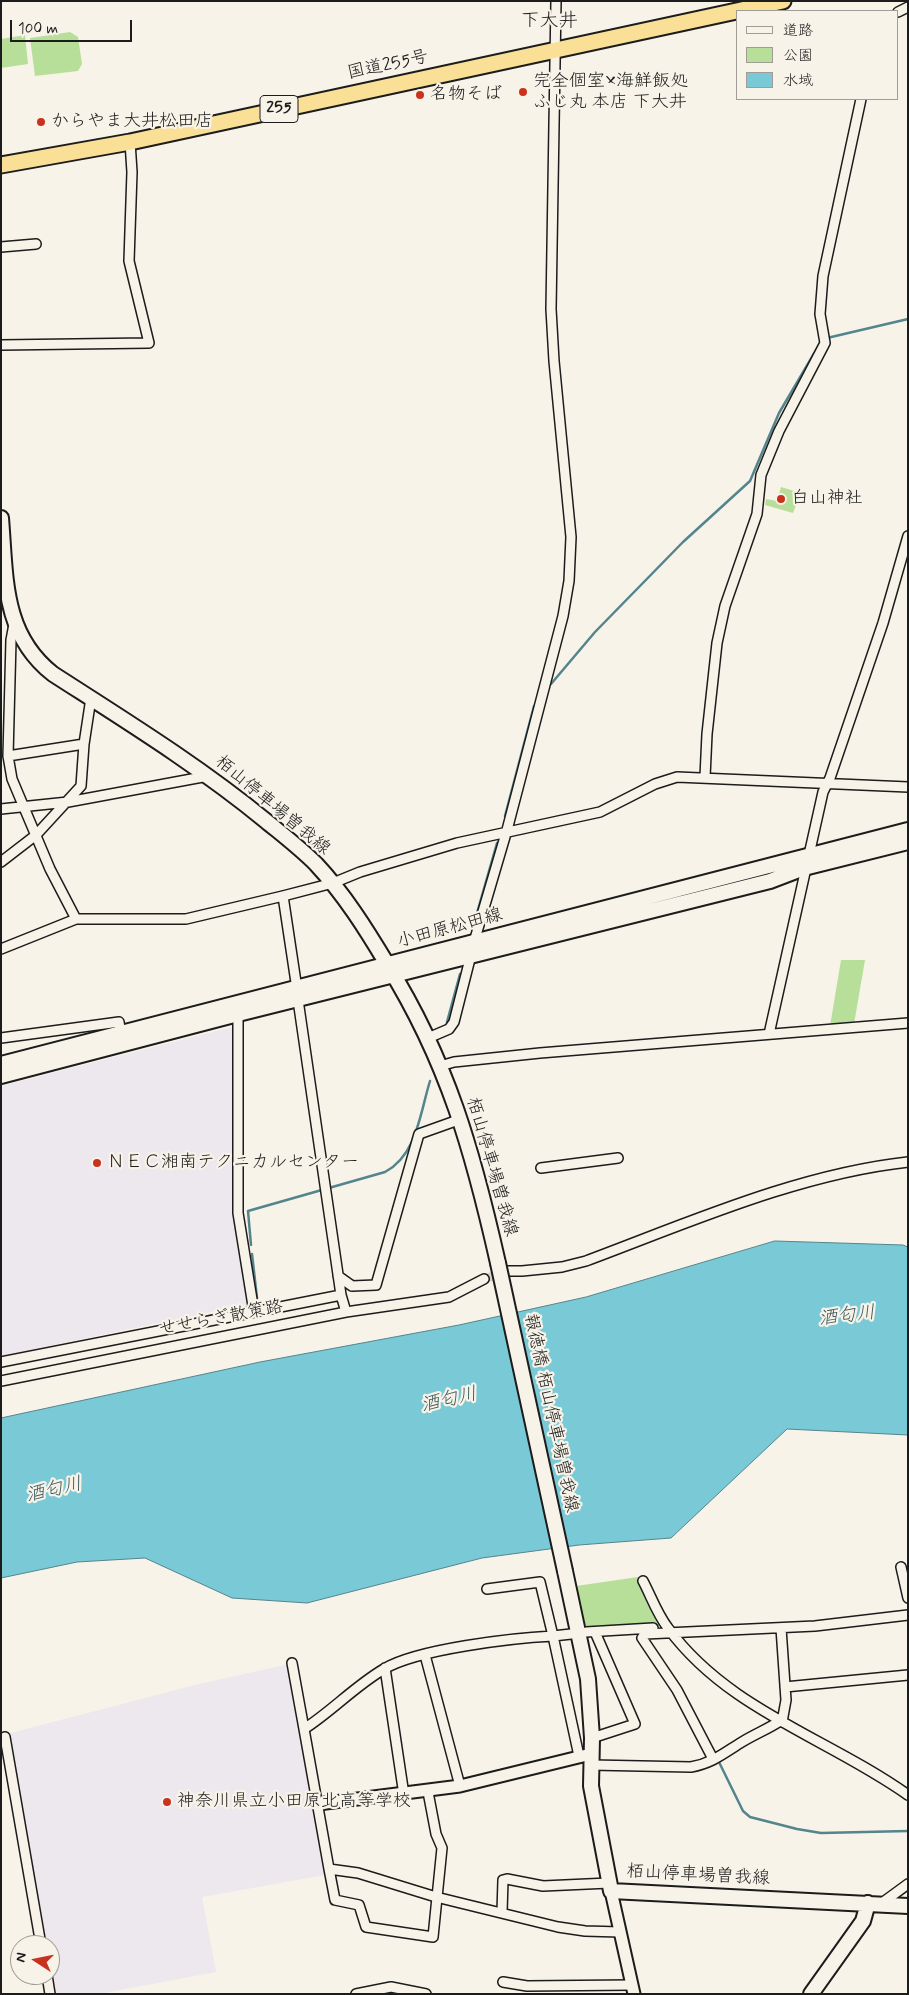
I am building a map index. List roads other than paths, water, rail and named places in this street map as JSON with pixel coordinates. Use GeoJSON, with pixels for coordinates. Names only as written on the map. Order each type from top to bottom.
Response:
{"type":"FeatureCollection","features":[{"type":"Feature","properties":{"kind":"highway","name":"国道255号"},"geometry":{"type":"LineString","coordinates":[[740,10],[783,1]]}},
{"type":"Feature","properties":{"kind":"highway","name":"国道255号"},"geometry":{"type":"LineString","coordinates":[[1,165],[130,142],[736,11]]}},
{"type":"Feature","properties":{"kind":"main road","name":"栢山停車場曽我線"},"geometry":{"type":"LineString","coordinates":[[1,518],[8,599],[14,624],[27,647],[45,668],[209,776],[300,849],[333,883],[376,943],[414,1008],[461,1119],[503,1267]]}},
{"type":"Feature","properties":{"kind":"main road","name":"小田原松田線"},"geometry":{"type":"LineString","coordinates":[[1,1064],[391,970],[807,862],[908,830]]}},
{"type":"Feature","properties":{"kind":"main road","name":"小田原松田線"},"geometry":{"type":"LineString","coordinates":[[807,862],[908,842]]}},
{"type":"Feature","properties":{"kind":"main road","name":"小田原松田線"},"geometry":{"type":"LineString","coordinates":[[1,1076],[238,1014],[297,994]]}},
{"type":"Feature","properties":{"kind":"main road","name":"報徳橋 栢山停車場曽我線"},"geometry":{"type":"LineString","coordinates":[[503,1267],[565,1571]]}},
{"type":"Feature","properties":{"kind":"main road","name":"栢山停車場曽我線"},"geometry":{"type":"LineString","coordinates":[[565,1571],[588,1680],[592,1738],[587,1758],[593,1801],[610,1887],[908,1906]]}},
{"type":"Feature","properties":{"kind":"main road"},"geometry":{"type":"LineString","coordinates":[[810,1994],[863,1921],[868,1903]]}},
{"type":"Feature","properties":{"kind":"street"},"geometry":{"type":"LineString","coordinates":[[429,1041],[449,1029],[454,1022],[472,948],[507,830],[563,616],[569,582],[571,537],[554,361],[552,309],[556,1]]}},
{"type":"Feature","properties":{"kind":"street"},"geometry":{"type":"LineString","coordinates":[[705,777],[707,734],[717,643],[726,606],[757,514],[761,475],[778,431],[825,343],[820,314],[823,276],[861,100]]}},
{"type":"Feature","properties":{"kind":"street"},"geometry":{"type":"LineString","coordinates":[[1,344],[149,344],[129,259],[132,172],[130,142]]}},
{"type":"Feature","properties":{"kind":"street"},"geometry":{"type":"LineString","coordinates":[[1,247],[36,244]]}},
{"type":"Feature","properties":{"kind":"street"},"geometry":{"type":"LineString","coordinates":[[770,1034],[807,862],[826,785],[883,623],[908,536]]}},
{"type":"Feature","properties":{"kind":"street"},"geometry":{"type":"LineString","coordinates":[[14,624],[11,640],[8,756],[12,778],[36,836],[76,919]]}},
{"type":"Feature","properties":{"kind":"street"},"geometry":{"type":"LineString","coordinates":[[1,862],[36,836],[81,786],[84,744],[91,698]]}},
{"type":"Feature","properties":{"kind":"street"},"geometry":{"type":"LineString","coordinates":[[8,756],[84,744]]}},
{"type":"Feature","properties":{"kind":"street"},"geometry":{"type":"LineString","coordinates":[[1,810],[68,802],[209,776]]}},
{"type":"Feature","properties":{"kind":"street"},"geometry":{"type":"LineString","coordinates":[[1,949],[76,919],[186,919],[283,896],[333,883],[378,867],[507,830],[600,812],[654,784],[677,777],[705,777],[826,785],[908,787]]}},
{"type":"Feature","properties":{"kind":"street"},"geometry":{"type":"LineString","coordinates":[[283,896],[338,1276],[346,1312]]}},
{"type":"Feature","properties":{"kind":"street"},"geometry":{"type":"LineString","coordinates":[[238,1014],[238,1212],[254,1312]]}},
{"type":"Feature","properties":{"kind":"street"},"geometry":{"type":"LineString","coordinates":[[1,1038],[120,1022],[121,1034]]}},
{"type":"Feature","properties":{"kind":"street"},"geometry":{"type":"LineString","coordinates":[[439,1065],[494,1058],[908,1023]]}},
{"type":"Feature","properties":{"kind":"street"},"geometry":{"type":"LineString","coordinates":[[338,1276],[352,1286],[376,1285],[419,1134],[461,1119]]}},
{"type":"Feature","properties":{"kind":"street"},"geometry":{"type":"LineString","coordinates":[[541,1168],[618,1158]]}},
{"type":"Feature","properties":{"kind":"street"},"geometry":{"type":"LineString","coordinates":[[503,1267],[522,1271],[562,1267],[586,1261],[720,1211],[782,1191],[845,1174],[908,1162]]}},
{"type":"Feature","properties":{"kind":"street"},"geometry":{"type":"LineString","coordinates":[[244,1250],[254,1248]]}},
{"type":"Feature","properties":{"kind":"street","name":"せせらぎ散策路"},"geometry":{"type":"LineString","coordinates":[[1,1381],[346,1312],[449,1297],[484,1278]]}},
{"type":"Feature","properties":{"kind":"street"},"geometry":{"type":"LineString","coordinates":[[1,1362],[254,1312],[288,1302],[341,1295]]}},
{"type":"Feature","properties":{"kind":"street"},"geometry":{"type":"LineString","coordinates":[[901,1566],[908,1598]]}},
{"type":"Feature","properties":{"kind":"street"},"geometry":{"type":"LineString","coordinates":[[643,1581],[670,1630],[714,1678],[781,1722],[908,1795]]}},
{"type":"Feature","properties":{"kind":"street"},"geometry":{"type":"LineString","coordinates":[[487,1588],[540,1582],[587,1758]]}},
{"type":"Feature","properties":{"kind":"street"},"geometry":{"type":"LineString","coordinates":[[592,1738],[635,1724],[590,1632],[781,1628],[908,1615]]}},
{"type":"Feature","properties":{"kind":"street"},"geometry":{"type":"LineString","coordinates":[[318,1804],[428,1792],[587,1758],[691,1767],[721,1758],[742,1742],[781,1722],[786,1711],[781,1628]]}},
{"type":"Feature","properties":{"kind":"street"},"geometry":{"type":"LineString","coordinates":[[645,1631],[642,1638],[677,1690],[713,1759]]}},
{"type":"Feature","properties":{"kind":"street"},"geometry":{"type":"LineString","coordinates":[[304,1729],[328,1714],[364,1682],[385,1668],[406,1659],[524,1637],[571,1634]]}},
{"type":"Feature","properties":{"kind":"street"},"geometry":{"type":"LineString","coordinates":[[425,1655],[460,1786]]}},
{"type":"Feature","properties":{"kind":"street"},"geometry":{"type":"LineString","coordinates":[[292,1662],[335,1900],[359,1905],[366,1927],[433,1937],[436,1897],[441,1874],[442,1848],[436,1834],[428,1792]]}},
{"type":"Feature","properties":{"kind":"street"},"geometry":{"type":"LineString","coordinates":[[385,1668],[404,1795]]}},
{"type":"Feature","properties":{"kind":"street"},"geometry":{"type":"LineString","coordinates":[[785,1687],[908,1675]]}},
{"type":"Feature","properties":{"kind":"street"},"geometry":{"type":"LineString","coordinates":[[5,1737],[40,1935]]}},
{"type":"Feature","properties":{"kind":"street"},"geometry":{"type":"LineString","coordinates":[[329,1869],[358,1873],[436,1897],[567,1928],[620,1932]]}},
{"type":"Feature","properties":{"kind":"street"},"geometry":{"type":"LineString","coordinates":[[502,1912],[503,1880],[507,1879],[543,1886],[610,1887],[633,1990],[527,1986],[502,1982]]}},
{"type":"Feature","properties":{"kind":"street"},"geometry":{"type":"LineString","coordinates":[[882,1904],[897,1890],[908,1884]]}},
{"type":"Feature","properties":{"kind":"street"},"geometry":{"type":"LineString","coordinates":[[356,1994],[391,1987],[426,1994]]}},
{"type":"Feature","properties":{"kind":"water","name":"酒匂川"},"geometry":{"type":"Polygon","coordinates":[[[775,1241],[903,1245],[908,1247],[908,1435],[787,1429],[671,1538],[579,1545],[482,1558],[307,1603],[232,1598],[145,1558],[77,1562],[1,1578],[1,1418],[260,1362],[459,1325],[586,1297],[775,1241]]]}},
{"type":"Feature","properties":{"kind":"waterway"},"geometry":{"type":"LineString","coordinates":[[827,338],[908,319]]}},
{"type":"Feature","properties":{"kind":"waterway"},"geometry":{"type":"LineString","coordinates":[[551,684],[595,632],[683,542],[750,481],[779,413],[822,340]]}},
{"type":"Feature","properties":{"kind":"waterway"},"geometry":{"type":"LineString","coordinates":[[505,816],[534,706]]}},
{"type":"Feature","properties":{"kind":"waterway"},"geometry":{"type":"LineString","coordinates":[[473,927],[497,843]]}},
{"type":"Feature","properties":{"kind":"waterway"},"geometry":{"type":"LineString","coordinates":[[447,1022],[460,974]]}},
{"type":"Feature","properties":{"kind":"waterway"},"geometry":{"type":"LineString","coordinates":[[251,1245],[248,1211],[385,1172],[396,1165],[411,1144],[416,1132],[430,1081]]}},
{"type":"Feature","properties":{"kind":"waterway"},"geometry":{"type":"LineString","coordinates":[[252,1254],[257,1298]]}},
{"type":"Feature","properties":{"kind":"waterway"},"geometry":{"type":"LineString","coordinates":[[196,1319],[248,1307]]}},
{"type":"Feature","properties":{"kind":"waterway"},"geometry":{"type":"LineString","coordinates":[[718,1760],[743,1811],[750,1817],[821,1833],[908,1831]]}},
{"type":"Feature","properties":{"kind":"tunnel"},"geometry":{"type":"LineString","coordinates":[[484,1279],[505,1272]]}},
{"type":"Feature","properties":{"kind":"place","name":"完全個室×海鮮飯処 ふじ丸 本店 下大井"},"geometry":{"type":"Point","coordinates":[523,92]}},
{"type":"Feature","properties":{"kind":"place","name":"名物そば"},"geometry":{"type":"Point","coordinates":[420,95]}},
{"type":"Feature","properties":{"kind":"place","name":"からやま大井松田店"},"geometry":{"type":"Point","coordinates":[41,122]}},
{"type":"Feature","properties":{"kind":"place","name":"白山神社"},"geometry":{"type":"Point","coordinates":[781,499]}},
{"type":"Feature","properties":{"kind":"place","name":"ＮＥＣ湘南テクニカルセンター"},"geometry":{"type":"Point","coordinates":[97,1163]}},
{"type":"Feature","properties":{"kind":"place","name":"神奈川県立小田原北高等学校"},"geometry":{"type":"Point","coordinates":[167,1802]}},
{"type":"Feature","properties":{"kind":"district","name":"下大井"},"geometry":{"type":"Point","coordinates":[549,22]}}]}
